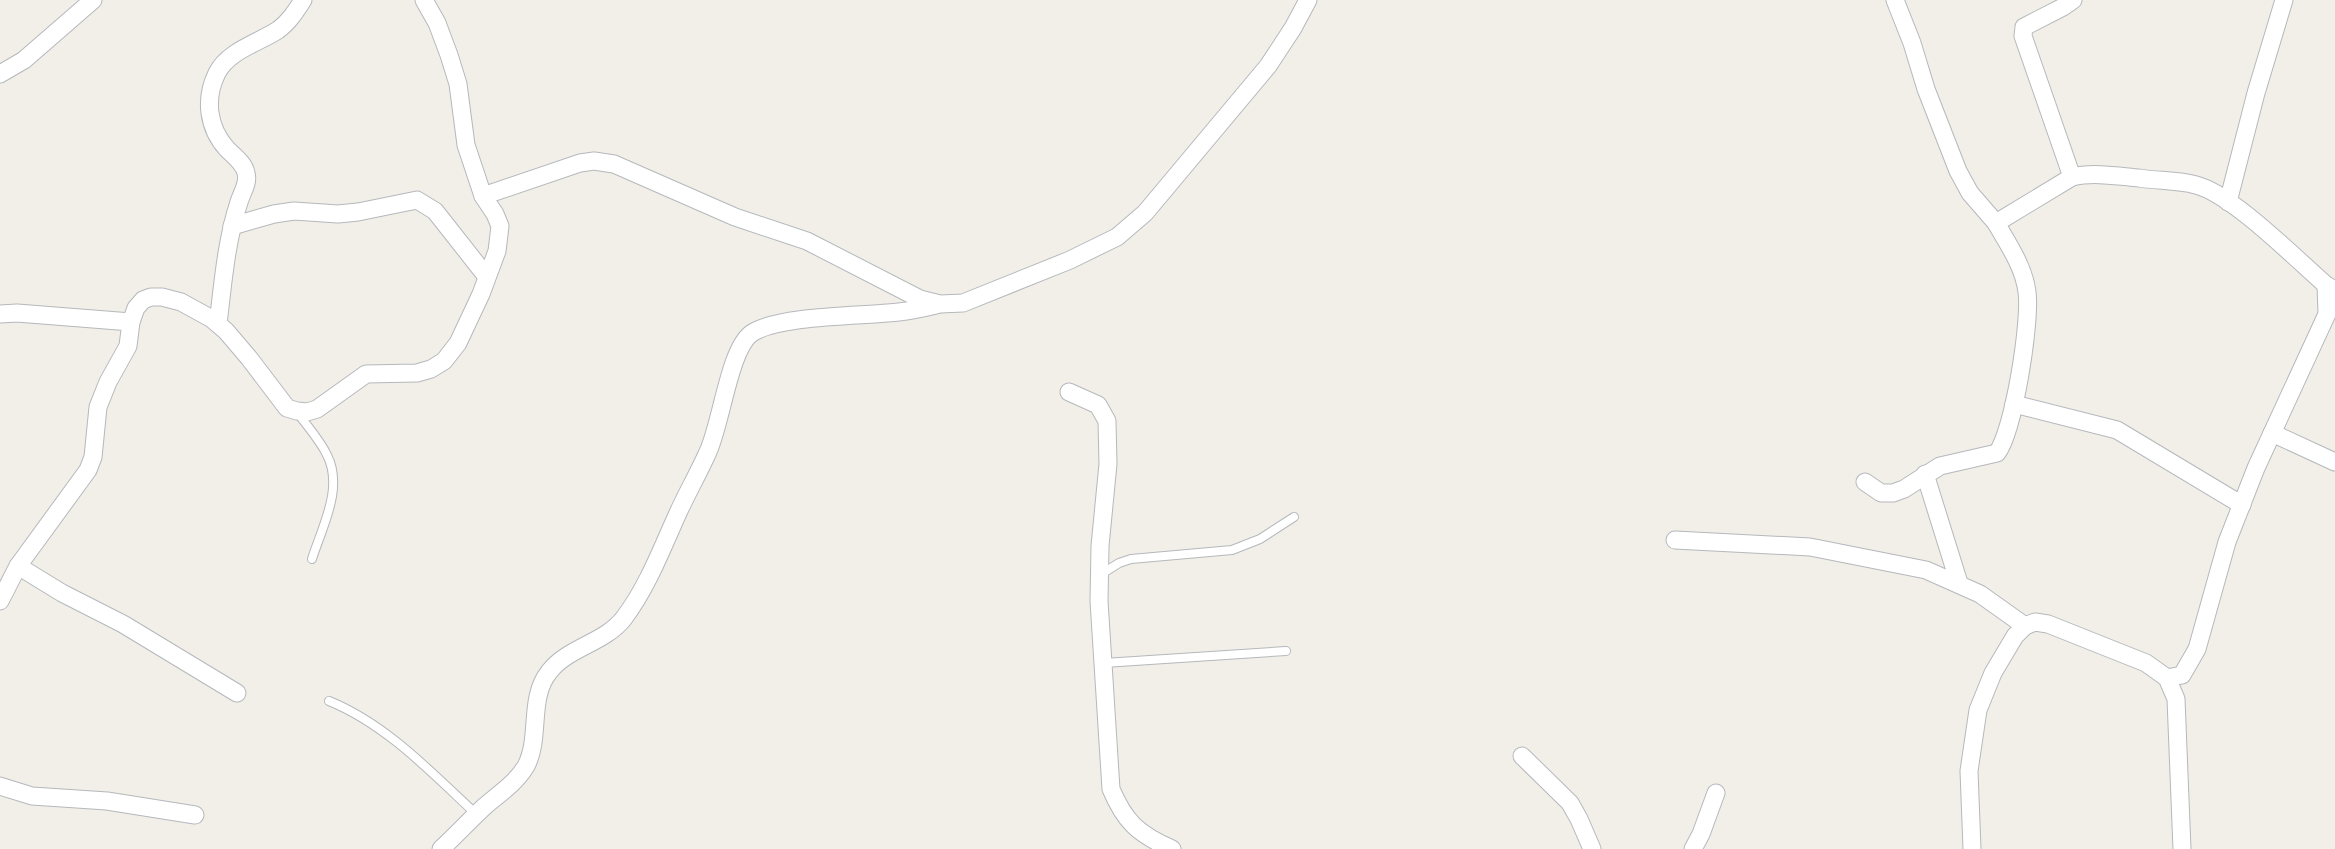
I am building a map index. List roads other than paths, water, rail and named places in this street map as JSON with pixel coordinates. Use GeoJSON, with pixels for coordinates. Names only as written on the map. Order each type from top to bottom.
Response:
{"type":"FeatureCollection","features":[{"type":"Feature","properties":{"kind":"street"},"geometry":{"type":"LineString","coordinates":[[0,74],[24,60],[93,0]]}},
{"type":"Feature","properties":{"kind":"street"},"geometry":{"type":"LineString","coordinates":[[218,324],[226,255],[232,226],[246,185],[247,174],[244,167],[226,148],[215,133],[208,106],[209,93],[217,72],[229,58],[279,29],[288,22],[303,0]]}},
{"type":"Feature","properties":{"kind":"street"},"geometry":{"type":"LineString","coordinates":[[0,601],[18,566],[88,470],[93,457],[98,407],[108,382],[128,346],[131,322],[136,308],[143,300],[151,297],[162,297],[181,302],[218,324],[249,358],[287,408],[297,411],[307,412],[317,409],[366,374],[418,373],[431,370],[444,361],[458,343],[497,251],[500,226],[496,214],[483,196],[466,145],[458,84],[450,56],[437,23],[424,0]]}},
{"type":"Feature","properties":{"kind":"street"},"geometry":{"type":"LineString","coordinates":[[441,849],[476,814],[514,781],[526,766],[533,745],[540,690],[548,673],[579,648],[597,639],[623,619],[650,576],[694,476],[708,454],[717,428],[729,376],[742,345],[750,334],[768,326],[826,318],[891,313],[940,304],[963,303],[1070,260],[1118,237],[1145,213],[1268,66],[1294,28],[1308,0]]}},
{"type":"Feature","properties":{"kind":"street"},"geometry":{"type":"LineString","coordinates":[[1865,482],[1880,492],[1893,493],[1904,489],[1925,474],[1940,466],[1997,453],[2004,444],[2014,404],[2029,312],[2027,291],[2011,249],[1996,223],[1970,194],[1958,171],[1928,96],[1912,43],[1895,0]]}},
{"type":"Feature","properties":{"kind":"street"},"geometry":{"type":"LineString","coordinates":[[2072,177],[2023,36],[2024,27],[2063,7],[2073,0]]}},
{"type":"Feature","properties":{"kind":"street"},"geometry":{"type":"LineString","coordinates":[[2228,202],[2256,93],[2284,0]]}},
{"type":"Feature","properties":{"kind":"street"},"geometry":{"type":"LineString","coordinates":[[483,196],[580,163],[594,161],[614,164],[735,217],[807,241],[920,299],[940,304]]}},
{"type":"Feature","properties":{"kind":"street"},"geometry":{"type":"LineString","coordinates":[[1996,223],[2072,177],[2083,174],[2196,185],[2216,194],[2228,202],[2330,288],[2327,314],[2272,433],[2227,542],[2197,649],[2182,675],[2167,678]]}},
{"type":"Feature","properties":{"kind":"street"},"geometry":{"type":"LineString","coordinates":[[232,226],[274,214],[294,211],[338,214],[358,212],[417,200],[435,211],[487,277]]}},
{"type":"Feature","properties":{"kind":"street"},"geometry":{"type":"LineString","coordinates":[[0,314],[18,313],[131,322]]}},
{"type":"Feature","properties":{"kind":"street"},"geometry":{"type":"LineString","coordinates":[[1069,392],[1098,405],[1107,421],[1108,464],[1100,546],[1099,601],[1111,789],[1121,813],[1133,826],[1172,849]]}},
{"type":"Feature","properties":{"kind":"street"},"geometry":{"type":"LineString","coordinates":[[2014,404],[2117,430],[2242,505]]}},
{"type":"Feature","properties":{"kind":"street"},"geometry":{"type":"LineString","coordinates":[[2272,433],[2335,462]]}},
{"type":"Feature","properties":{"kind":"street"},"geometry":{"type":"LineString","coordinates":[[1925,474],[1959,583]]}},
{"type":"Feature","properties":{"kind":"street"},"geometry":{"type":"LineString","coordinates":[[1675,540],[1810,547],[1926,570],[1959,583],[1980,594],[2025,626]]}},
{"type":"Feature","properties":{"kind":"street"},"geometry":{"type":"LineString","coordinates":[[18,566],[62,593],[123,624],[237,693]]}},
{"type":"Feature","properties":{"kind":"street"},"geometry":{"type":"LineString","coordinates":[[1972,849],[1970,771],[1978,710],[1993,673],[2015,636],[2025,626],[2035,622],[2048,624],[2097,642],[2146,663],[2167,678],[2176,699],[2182,849]]}},
{"type":"Feature","properties":{"kind":"street"},"geometry":{"type":"LineString","coordinates":[[1522,756],[1570,803],[1580,819],[1592,849]]}},
{"type":"Feature","properties":{"kind":"street"},"geometry":{"type":"LineString","coordinates":[[0,786],[32,796],[107,801],[195,815]]}},
{"type":"Feature","properties":{"kind":"street"},"geometry":{"type":"LineString","coordinates":[[1693,849],[1701,834],[1716,793]]}},
{"type":"Feature","properties":{"kind":"lane"},"geometry":{"type":"LineString","coordinates":[[297,411],[327,454],[334,479],[333,493],[312,559]]}},
{"type":"Feature","properties":{"kind":"lane"},"geometry":{"type":"LineString","coordinates":[[1100,575],[1131,559],[1232,550],[1245,547],[1294,517]]}},
{"type":"Feature","properties":{"kind":"lane"},"geometry":{"type":"LineString","coordinates":[[1104,664],[1286,651]]}},
{"type":"Feature","properties":{"kind":"lane"},"geometry":{"type":"LineString","coordinates":[[329,701],[353,711],[393,740],[418,760],[476,814]]}}]}
